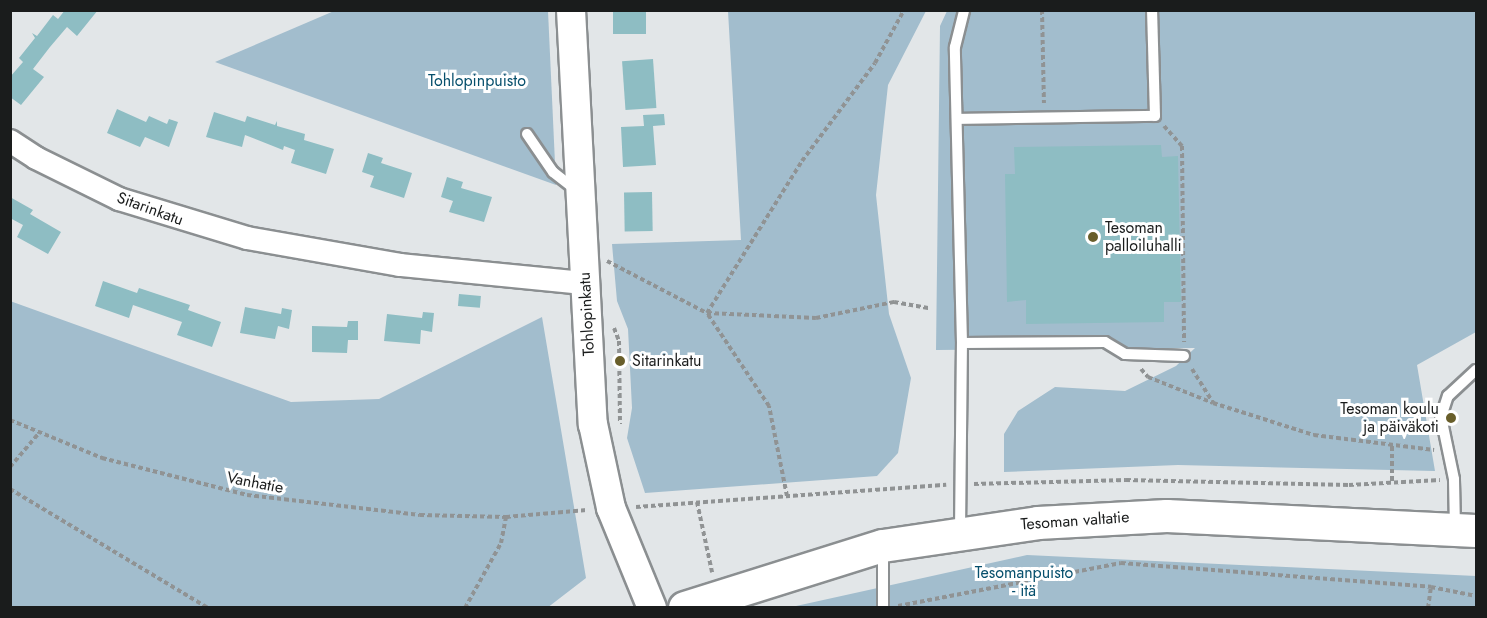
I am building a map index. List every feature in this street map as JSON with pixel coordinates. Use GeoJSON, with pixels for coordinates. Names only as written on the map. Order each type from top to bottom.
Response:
{"type":"FeatureCollection","features":[{"type":"Feature","properties":{"kind":"main road","name":"Tesoman valtatie"},"geometry":{"type":"LineString","coordinates":[[685,608],[717,595],[883,546],[960,532],[1038,523],[1167,516],[1466,530]]}},
{"type":"Feature","properties":{"kind":"street","name":"Tohlopinkatu"},"geometry":{"type":"LineString","coordinates":[[571,10],[593,424],[610,508],[652,608]]}},
{"type":"Feature","properties":{"kind":"street","name":"Sitarinkatu"},"geometry":{"type":"LineString","coordinates":[[10,141],[119,199],[236,235],[400,265],[585,283]]}},
{"type":"Feature","properties":{"kind":"lane"},"geometry":{"type":"LineString","coordinates":[[960,532],[963,484],[962,343],[955,47],[964,10]]}},
{"type":"Feature","properties":{"kind":"lane"},"geometry":{"type":"LineString","coordinates":[[957,119],[1155,116],[1152,10]]}},
{"type":"Feature","properties":{"kind":"lane"},"geometry":{"type":"LineString","coordinates":[[527,134],[553,172],[580,193]]}},
{"type":"Feature","properties":{"kind":"lane"},"geometry":{"type":"LineString","coordinates":[[962,343],[1105,342],[1125,354],[1184,356]]}},
{"type":"Feature","properties":{"kind":"lane"},"geometry":{"type":"LineString","coordinates":[[1466,530],[1446,450],[1441,417],[1448,396],[1476,370]]}},
{"type":"Feature","properties":{"kind":"lane"},"geometry":{"type":"LineString","coordinates":[[883,546],[883,608]]}},
{"type":"Feature","properties":{"kind":"path"},"geometry":{"type":"LineString","coordinates":[[707,313],[802,161],[875,63],[904,10]]}},
{"type":"Feature","properties":{"kind":"path"},"geometry":{"type":"LineString","coordinates":[[1042,10],[1044,117]]}},
{"type":"Feature","properties":{"kind":"path"},"geometry":{"type":"LineString","coordinates":[[1155,116],[1182,146],[1184,356],[1214,404]]}},
{"type":"Feature","properties":{"kind":"path"},"geometry":{"type":"LineString","coordinates":[[604,260],[707,313],[816,318],[894,302],[928,308]]}},
{"type":"Feature","properties":{"kind":"path"},"geometry":{"type":"LineString","coordinates":[[707,313],[769,406],[786,496]]}},
{"type":"Feature","properties":{"kind":"path"},"geometry":{"type":"LineString","coordinates":[[1125,354],[1148,377],[1214,404],[1314,435],[1392,446],[1446,450]]}},
{"type":"Feature","properties":{"kind":"path","name":"Vanhatie"},"geometry":{"type":"LineString","coordinates":[[10,420],[102,458],[247,495],[399,513],[506,517],[963,484],[1126,480],[1392,483],[1454,479]]}},
{"type":"Feature","properties":{"kind":"path"},"geometry":{"type":"LineString","coordinates":[[10,467],[39,433]]}},
{"type":"Feature","properties":{"kind":"path"},"geometry":{"type":"LineString","coordinates":[[1392,446],[1392,483]]}},
{"type":"Feature","properties":{"kind":"path"},"geometry":{"type":"LineString","coordinates":[[10,489],[208,608]]}},
{"type":"Feature","properties":{"kind":"path"},"geometry":{"type":"LineString","coordinates":[[697,502],[717,595]]}},
{"type":"Feature","properties":{"kind":"path"},"geometry":{"type":"LineString","coordinates":[[465,608],[501,543],[506,517]]}},
{"type":"Feature","properties":{"kind":"path"},"geometry":{"type":"LineString","coordinates":[[888,608],[1121,563],[1431,587],[1476,596]]}},
{"type":"Feature","properties":{"kind":"path"},"geometry":{"type":"LineString","coordinates":[[1428,608],[1431,587]]}},
{"type":"Feature","properties":{"kind":"green space","name":"Tohlopinpuisto"},"geometry":{"type":"Polygon","coordinates":[[[334,11],[548,11],[556,185],[215,62],[334,11]]]}},
{"type":"Feature","properties":{"kind":"green space"},"geometry":{"type":"Polygon","coordinates":[[[728,11],[926,11],[888,85],[876,195],[889,314],[911,378],[898,453],[877,476],[645,493],[627,438],[632,408],[628,329],[617,301],[612,244],[741,240],[728,11]]]}},
{"type":"Feature","properties":{"kind":"green space"},"geometry":{"type":"Polygon","coordinates":[[[947,11],[1476,11],[1476,332],[1417,365],[1435,471],[1178,465],[1004,472],[1004,434],[1018,411],[1055,387],[1125,391],[1176,366],[1195,348],[936,350],[940,26],[947,11]]]}},
{"type":"Feature","properties":{"kind":"green space"},"geometry":{"type":"Polygon","coordinates":[[[10,301],[291,402],[379,399],[542,317],[586,578],[547,608],[11,607],[10,301]]]}},
{"type":"Feature","properties":{"kind":"green space","name":"Tesomanpuisto - itä"},"geometry":{"type":"Polygon","coordinates":[[[1027,555],[1476,576],[1476,608],[787,608],[1027,555]]]}},
{"type":"Feature","properties":{"kind":"building"},"geometry":{"type":"Polygon","coordinates":[[[65,10],[98,10],[77,36],[67,27],[50,47],[33,69],[44,77],[21,105],[10,97],[10,77],[23,62],[19,58],[35,38],[32,33],[37,36],[53,15],[58,19],[65,10]]]}},
{"type":"Feature","properties":{"kind":"building"},"geometry":{"type":"Polygon","coordinates":[[[613,10],[646,10],[646,34],[613,34],[613,10]]]}},
{"type":"Feature","properties":{"kind":"building"},"geometry":{"type":"Polygon","coordinates":[[[653,59],[656,108],[625,110],[622,61],[653,59]]]}},
{"type":"Feature","properties":{"kind":"building"},"geometry":{"type":"Polygon","coordinates":[[[117,109],[146,122],[149,116],[167,124],[169,119],[178,122],[169,147],[145,137],[140,147],[107,133],[117,109]]]}},
{"type":"Feature","properties":{"kind":"building"},"geometry":{"type":"Polygon","coordinates":[[[214,112],[245,122],[247,116],[275,125],[277,121],[277,126],[305,134],[304,140],[334,149],[326,174],[291,163],[295,150],[284,146],[283,150],[245,135],[242,147],[206,137],[214,112]]]}},
{"type":"Feature","properties":{"kind":"building"},"geometry":{"type":"Polygon","coordinates":[[[664,114],[665,125],[653,126],[656,165],[623,167],[621,127],[644,126],[643,115],[664,114]]]}},
{"type":"Feature","properties":{"kind":"building","name":"Tesoman palloiluhalli"},"geometry":{"type":"Polygon","coordinates":[[[1161,145],[1162,157],[1178,156],[1181,302],[1164,302],[1164,322],[1026,324],[1026,300],[1007,302],[1005,174],[1015,174],[1014,147],[1161,145]]]}},
{"type":"Feature","properties":{"kind":"building"},"geometry":{"type":"Polygon","coordinates":[[[368,153],[383,158],[381,163],[412,173],[404,198],[370,187],[374,176],[362,172],[368,153]]]}},
{"type":"Feature","properties":{"kind":"building"},"geometry":{"type":"Polygon","coordinates":[[[447,177],[463,182],[461,188],[492,197],[484,222],[449,212],[453,201],[441,197],[447,177]]]}},
{"type":"Feature","properties":{"kind":"building"},"geometry":{"type":"Polygon","coordinates":[[[624,192],[652,192],[653,231],[625,231],[624,192]]]}},
{"type":"Feature","properties":{"kind":"building"},"geometry":{"type":"Polygon","coordinates":[[[10,197],[33,210],[30,214],[61,232],[48,254],[17,237],[23,225],[10,218],[10,197]]]}},
{"type":"Feature","properties":{"kind":"building"},"geometry":{"type":"Polygon","coordinates":[[[103,281],[137,293],[139,288],[190,305],[188,310],[221,322],[212,347],[177,335],[182,322],[133,305],[129,318],[95,306],[103,281]]]}},
{"type":"Feature","properties":{"kind":"building"},"geometry":{"type":"Polygon","coordinates":[[[459,294],[481,296],[480,308],[458,306],[459,294]]]}},
{"type":"Feature","properties":{"kind":"building"},"geometry":{"type":"Polygon","coordinates":[[[245,307],[281,314],[282,308],[292,310],[289,329],[278,326],[275,339],[240,333],[245,307]]]}},
{"type":"Feature","properties":{"kind":"building"},"geometry":{"type":"Polygon","coordinates":[[[423,312],[434,313],[432,332],[421,330],[420,344],[384,341],[387,314],[422,318],[423,312]]]}},
{"type":"Feature","properties":{"kind":"building"},"geometry":{"type":"Polygon","coordinates":[[[348,321],[358,321],[358,340],[348,340],[347,353],[312,352],[312,326],[347,327],[348,321]]]}},
{"type":"Feature","properties":{"kind":"place","name":"Tesoman palloiluhalli"},"geometry":{"type":"Point","coordinates":[1093,237]}},
{"type":"Feature","properties":{"kind":"place","name":"Sitarinkatu"},"geometry":{"type":"Point","coordinates":[620,361]}},
{"type":"Feature","properties":{"kind":"place","name":"Tesoman koulu ja päiväkoti"},"geometry":{"type":"Point","coordinates":[1451,418]}}]}
